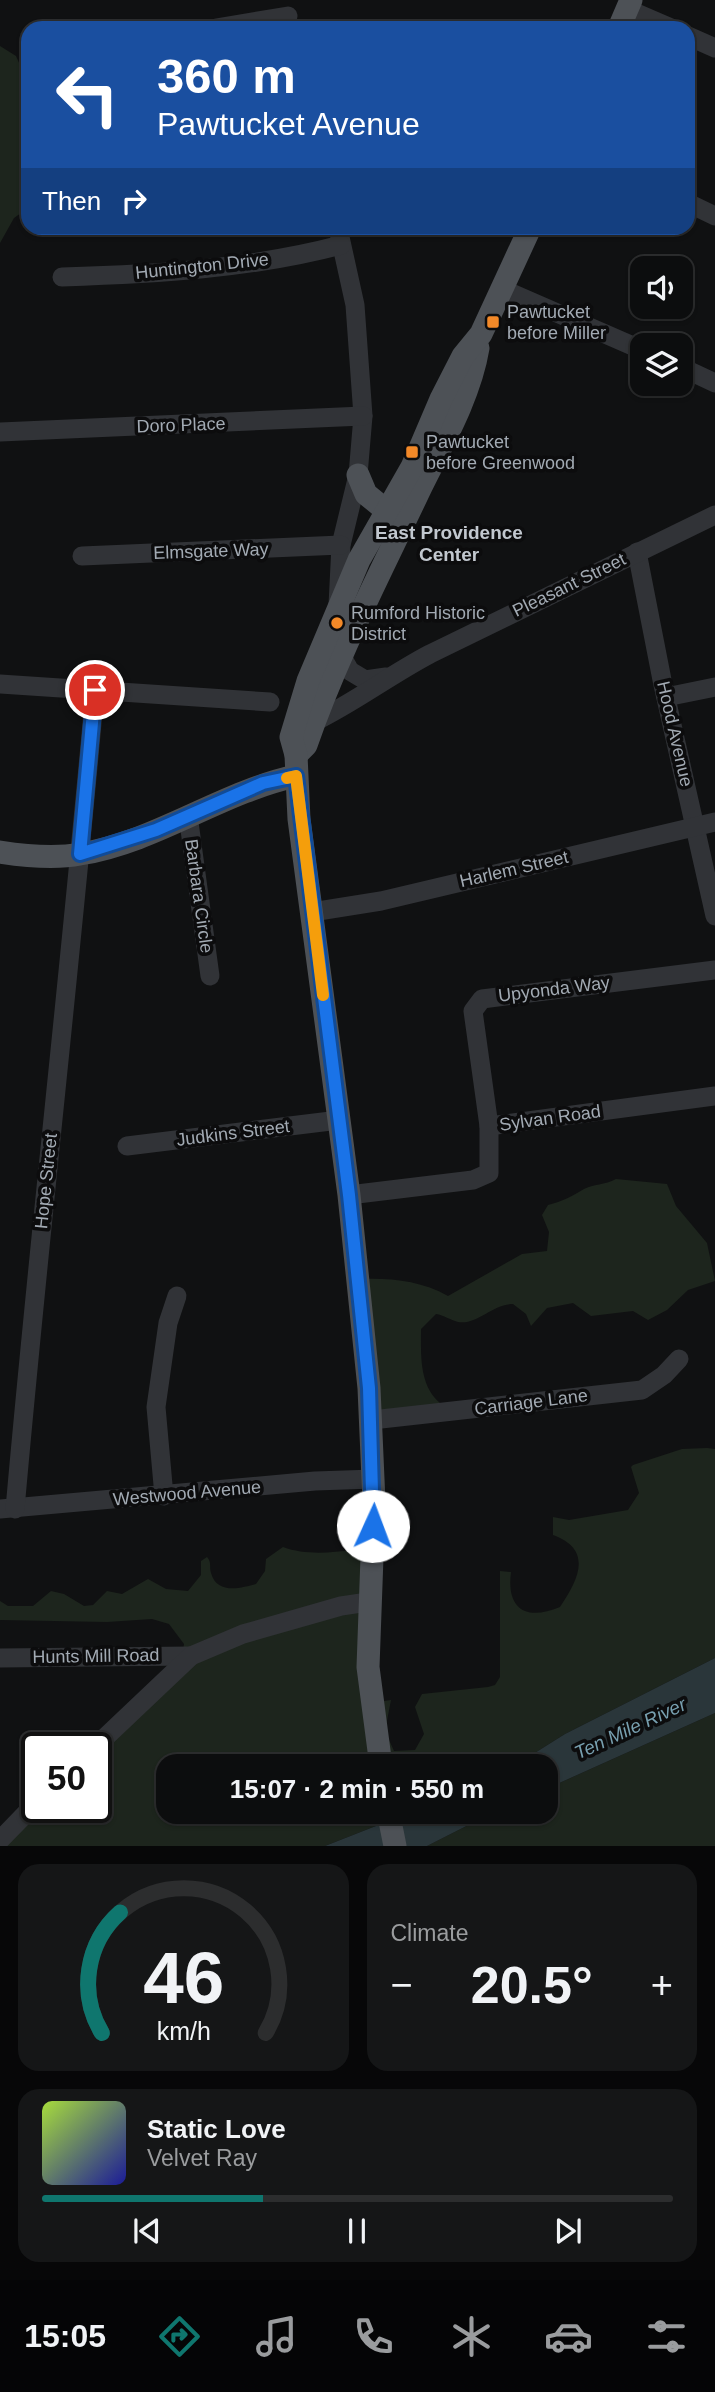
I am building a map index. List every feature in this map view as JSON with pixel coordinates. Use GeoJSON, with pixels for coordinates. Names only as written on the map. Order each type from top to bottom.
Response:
{"type":"FeatureCollection","features":[{"type":"Feature","properties":{"kind":"main road"},"geometry":{"type":"LineString","coordinates":[[0,852],[24,856],[80,854],[127,840],[188,816],[263,783],[296,765],[342,657],[412,467],[463,356],[481,334],[527,235]]}},
{"type":"Feature","properties":{"kind":"main road"},"geometry":{"type":"LineString","coordinates":[[358,475],[366,494],[395,519]]}},
{"type":"Feature","properties":{"kind":"main road"},"geometry":{"type":"LineString","coordinates":[[379,1754],[369,1689],[368,1602],[374,1479],[372,1420],[349,1195],[291,737],[308,681],[359,560],[395,519]]}},
{"type":"Feature","properties":{"kind":"main road"},"geometry":{"type":"LineString","coordinates":[[391,1824],[395,1846]]}},
{"type":"Feature","properties":{"kind":"street"},"geometry":{"type":"LineString","coordinates":[[626,12],[651,21]]}},
{"type":"Feature","properties":{"kind":"street"},"geometry":{"type":"LineString","coordinates":[[254,21],[287,15]]}},
{"type":"Feature","properties":{"kind":"street"},"geometry":{"type":"LineString","coordinates":[[695,39],[715,48]]}},
{"type":"Feature","properties":{"kind":"street"},"geometry":{"type":"LineString","coordinates":[[695,206],[715,216]]}},
{"type":"Feature","properties":{"kind":"street"},"geometry":{"type":"LineString","coordinates":[[338,605],[341,545],[358,475],[363,416],[355,305],[340,236]]}},
{"type":"Feature","properties":{"kind":"street","name":"Huntington Drive"},"geometry":{"type":"LineString","coordinates":[[62,277],[170,273],[247,264],[340,236]]}},
{"type":"Feature","properties":{"kind":"street"},"geometry":{"type":"LineString","coordinates":[[502,289],[630,345]]}},
{"type":"Feature","properties":{"kind":"street"},"geometry":{"type":"LineString","coordinates":[[693,373],[715,383]]}},
{"type":"Feature","properties":{"kind":"street","name":"Doro Place"},"geometry":{"type":"LineString","coordinates":[[0,432],[363,416]]}},
{"type":"Feature","properties":{"kind":"street","name":"Pleasant Street"},"geometry":{"type":"LineString","coordinates":[[314,722],[355,701],[387,676],[715,515]]}},
{"type":"Feature","properties":{"kind":"street","name":"Elmsgate Way"},"geometry":{"type":"LineString","coordinates":[[82,556],[341,545]]}},
{"type":"Feature","properties":{"kind":"street","name":"Hood Avenue"},"geometry":{"type":"LineString","coordinates":[[637,552],[666,698],[715,916]]}},
{"type":"Feature","properties":{"kind":"street"},"geometry":{"type":"LineString","coordinates":[[342,657],[350,671],[365,680],[387,676]]}},
{"type":"Feature","properties":{"kind":"street"},"geometry":{"type":"LineString","coordinates":[[0,684],[270,702]]}},
{"type":"Feature","properties":{"kind":"street"},"geometry":{"type":"LineString","coordinates":[[666,698],[715,687]]}},
{"type":"Feature","properties":{"kind":"street","name":"Hope Street"},"geometry":{"type":"LineString","coordinates":[[7,1509],[66,1006],[95,690]]}},
{"type":"Feature","properties":{"kind":"street","name":"Barbara Circle"},"geometry":{"type":"LineString","coordinates":[[188,816],[210,976]]}},
{"type":"Feature","properties":{"kind":"street","name":"Harlem Street"},"geometry":{"type":"LineString","coordinates":[[312,912],[381,901],[715,822]]}},
{"type":"Feature","properties":{"kind":"street","name":"Upyonda Way"},"geometry":{"type":"LineString","coordinates":[[489,1126],[473,1011],[482,999],[715,970]]}},
{"type":"Feature","properties":{"kind":"street","name":"Sylvan Road"},"geometry":{"type":"LineString","coordinates":[[349,1195],[482,1178],[491,1168],[489,1126],[715,1097]]}},
{"type":"Feature","properties":{"kind":"street","name":"Judkins Street"},"geometry":{"type":"LineString","coordinates":[[127,1146],[339,1120]]}},
{"type":"Feature","properties":{"kind":"street"},"geometry":{"type":"LineString","coordinates":[[164,1496],[156,1407],[168,1323],[177,1296]]}},
{"type":"Feature","properties":{"kind":"street","name":"Carriage Lane"},"geometry":{"type":"LineString","coordinates":[[372,1420],[642,1390],[664,1375],[679,1359]]}},
{"type":"Feature","properties":{"kind":"street","name":"Westwood Avenue"},"geometry":{"type":"LineString","coordinates":[[7,1509],[315,1481],[374,1479]]}},
{"type":"Feature","properties":{"kind":"street","name":"Hunts Mill Road"},"geometry":{"type":"LineString","coordinates":[[111,1732],[191,1656],[243,1634],[341,1606],[368,1602]]}},
{"type":"Feature","properties":{"kind":"street","name":"Hunts Mill Road"},"geometry":{"type":"LineString","coordinates":[[0,1658],[191,1656]]}},
{"type":"Feature","properties":{"kind":"street"},"geometry":{"type":"LineString","coordinates":[[0,1840],[21,1818]]}},
{"type":"Feature","properties":{"kind":"shaded area"},"geometry":{"type":"Polygon","coordinates":[[[0,46],[16,56],[21,65],[21,213],[14,218],[0,243],[0,46]]]}},
{"type":"Feature","properties":{"kind":"shaded area"},"geometry":{"type":"Polygon","coordinates":[[[616,1179],[667,1184],[676,1206],[707,1243],[715,1281],[688,1290],[667,1310],[648,1320],[633,1311],[591,1316],[573,1303],[547,1308],[531,1326],[526,1314],[513,1304],[498,1307],[479,1318],[465,1322],[436,1314],[421,1329],[421,1349],[428,1388],[440,1403],[382,1421],[362,1279],[406,1282],[448,1296],[522,1254],[547,1251],[549,1232],[542,1215],[548,1205],[588,1187],[616,1179]]]}},
{"type":"Feature","properties":{"kind":"shaded area"},"geometry":{"type":"Polygon","coordinates":[[[682,1449],[715,1449],[715,1658],[565,1734],[533,1754],[156,1754],[156,1824],[381,1824],[325,1846],[0,1846],[22,1823],[112,1823],[111,1732],[182,1657],[184,1644],[169,1624],[152,1619],[107,1622],[0,1620],[0,1601],[8,1606],[33,1606],[51,1591],[64,1594],[84,1606],[93,1605],[107,1591],[122,1594],[148,1579],[166,1589],[188,1591],[201,1575],[201,1561],[207,1557],[211,1573],[218,1585],[243,1587],[256,1584],[265,1571],[266,1559],[283,1547],[308,1552],[352,1550],[363,1536],[369,1703],[391,1700],[385,1731],[394,1751],[415,1750],[424,1734],[415,1707],[422,1694],[488,1687],[495,1685],[500,1677],[500,1571],[511,1572],[512,1595],[521,1609],[538,1613],[560,1607],[577,1576],[579,1566],[574,1549],[566,1541],[553,1535],[553,1517],[569,1520],[628,1510],[639,1493],[631,1467],[682,1449]]]}},
{"type":"Feature","properties":{"kind":"shaded area"},"geometry":{"type":"Polygon","coordinates":[[[715,1713],[715,1846],[427,1846],[470,1824],[558,1824],[558,1784],[715,1713]]]}},
{"type":"Feature","properties":{"kind":"water","name":"Ten Mile River"},"geometry":{"type":"Polygon","coordinates":[[[715,1658],[715,1713],[558,1784],[558,1754],[533,1754],[565,1734],[715,1658]]]}},
{"type":"Feature","properties":{"kind":"water"},"geometry":{"type":"Polygon","coordinates":[[[381,1824],[470,1824],[427,1846],[325,1846],[381,1824]]]}},
{"type":"Feature","properties":{"kind":"slow traffic"},"geometry":{"type":"LineString","coordinates":[[287,778],[296,776],[299,819],[323,995]]}},
{"type":"Feature","properties":{"kind":"place","name":"Pawtucket before Miller"},"geometry":{"type":"Point","coordinates":[493,322]}},
{"type":"Feature","properties":{"kind":"place","name":"Pawtucket before Greenwood"},"geometry":{"type":"Point","coordinates":[412,452]}},
{"type":"Feature","properties":{"kind":"place","name":"Rumford Historic District"},"geometry":{"type":"Point","coordinates":[337,623]}},
{"type":"Feature","properties":{"kind":"district","name":"East Providence Center"},"geometry":{"type":"Point","coordinates":[449,543]}},
{"type":"Feature","properties":{"kind":"route"},"geometry":{"type":"LineString","coordinates":[[95,690],[80,854],[156,830],[263,783],[296,776],[299,819],[349,1195],[369,1388],[373,1450],[373,1526]]}}]}
